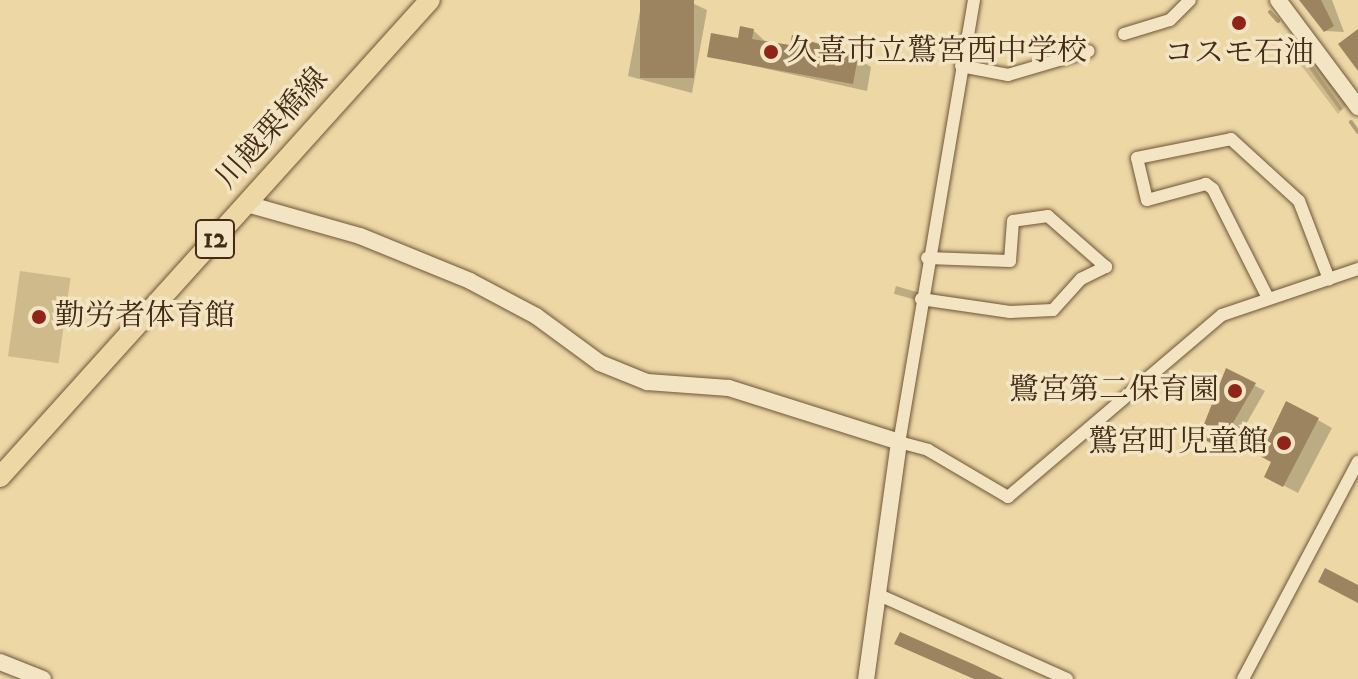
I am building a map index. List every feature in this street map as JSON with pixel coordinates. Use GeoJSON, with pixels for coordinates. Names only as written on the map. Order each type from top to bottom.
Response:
{"type":"FeatureCollection","features":[{"type":"Feature","properties":{"kind":"main road","name":"川越栗橋線"},"geometry":{"type":"LineString","coordinates":[[0,477],[430,0]]}},
{"type":"Feature","properties":{"kind":"street"},"geometry":{"type":"LineString","coordinates":[[866,679],[927,258],[974,0]]}},
{"type":"Feature","properties":{"kind":"street"},"geometry":{"type":"LineString","coordinates":[[1124,34],[1170,20],[1190,0]]}},
{"type":"Feature","properties":{"kind":"street"},"geometry":{"type":"LineString","coordinates":[[1278,0],[1358,107]]}},
{"type":"Feature","properties":{"kind":"street"},"geometry":{"type":"LineString","coordinates":[[961,66],[1008,75],[1089,51]]}},
{"type":"Feature","properties":{"kind":"street"},"geometry":{"type":"LineString","coordinates":[[1268,298],[1213,189],[1206,184],[1147,200],[1137,158],[1234,141],[1299,201],[1329,279]]}},
{"type":"Feature","properties":{"kind":"street"},"geometry":{"type":"LineString","coordinates":[[247,204],[360,236],[470,281],[536,316],[600,363],[647,382],[729,388],[899,442],[1008,497],[1222,315],[1358,269]]}},
{"type":"Feature","properties":{"kind":"street"},"geometry":{"type":"LineString","coordinates":[[921,299],[1010,312],[1053,310],[1081,279],[1106,267],[1048,216],[1013,221],[1010,261],[927,258]]}},
{"type":"Feature","properties":{"kind":"street"},"geometry":{"type":"LineString","coordinates":[[1243,679],[1358,462]]}},
{"type":"Feature","properties":{"kind":"street"},"geometry":{"type":"LineString","coordinates":[[879,595],[1067,679]]}},
{"type":"Feature","properties":{"kind":"street"},"geometry":{"type":"LineString","coordinates":[[0,662],[43,679]]}},
{"type":"Feature","properties":{"kind":"shaded area"},"geometry":{"type":"Polygon","coordinates":[[[1303,44],[1347,105],[1338,114],[1291,52],[1303,44]]]}},
{"type":"Feature","properties":{"kind":"shaded area","name":"勤労者体育館"},"geometry":{"type":"Polygon","coordinates":[[[20,271],[71,278],[59,363],[8,356],[20,271]]]}},
{"type":"Feature","properties":{"kind":"building"},"geometry":{"type":"Polygon","coordinates":[[[640,0],[694,0],[694,78],[640,78],[640,0]]]}},
{"type":"Feature","properties":{"kind":"building"},"geometry":{"type":"Polygon","coordinates":[[[1299,0],[1321,0],[1334,26],[1324,32],[1299,0]]]}},
{"type":"Feature","properties":{"kind":"building"},"geometry":{"type":"Polygon","coordinates":[[[740,26],[754,29],[752,39],[790,45],[792,35],[858,57],[853,84],[707,57],[711,33],[738,38],[740,26]]]}},
{"type":"Feature","properties":{"kind":"building"},"geometry":{"type":"Polygon","coordinates":[[[1358,29],[1358,71],[1338,44],[1358,29]]]}},
{"type":"Feature","properties":{"kind":"building"},"geometry":{"type":"Polygon","coordinates":[[[1226,368],[1256,383],[1219,447],[1199,437],[1226,368]]]}},
{"type":"Feature","properties":{"kind":"building"},"geometry":{"type":"Polygon","coordinates":[[[1286,401],[1319,418],[1283,487],[1264,477],[1271,462],[1260,456],[1286,401]]]}},
{"type":"Feature","properties":{"kind":"building"},"geometry":{"type":"Polygon","coordinates":[[[1325,568],[1358,585],[1358,603],[1318,582],[1325,568]]]}},
{"type":"Feature","properties":{"kind":"building"},"geometry":{"type":"Polygon","coordinates":[[[900,632],[1004,679],[974,679],[894,644],[900,632]]]}},
{"type":"Feature","properties":{"kind":"waterway"},"geometry":{"type":"LineString","coordinates":[[1270,12],[1278,21]]}},
{"type":"Feature","properties":{"kind":"waterway"},"geometry":{"type":"LineString","coordinates":[[1300,52],[1340,108]]}},
{"type":"Feature","properties":{"kind":"waterway"},"geometry":{"type":"LineString","coordinates":[[1351,122],[1358,132]]}},
{"type":"Feature","properties":{"kind":"place","name":"コスモ石油"},"geometry":{"type":"Point","coordinates":[1239,23]}},
{"type":"Feature","properties":{"kind":"place","name":"久喜市立鷲宮西中学校"},"geometry":{"type":"Point","coordinates":[771,52]}},
{"type":"Feature","properties":{"kind":"place","name":"勤労者体育館"},"geometry":{"type":"Point","coordinates":[39,317]}},
{"type":"Feature","properties":{"kind":"place","name":"鷺宮第二保育園"},"geometry":{"type":"Point","coordinates":[1235,391]}},
{"type":"Feature","properties":{"kind":"place","name":"鷲宮町児童館"},"geometry":{"type":"Point","coordinates":[1284,443]}}]}
